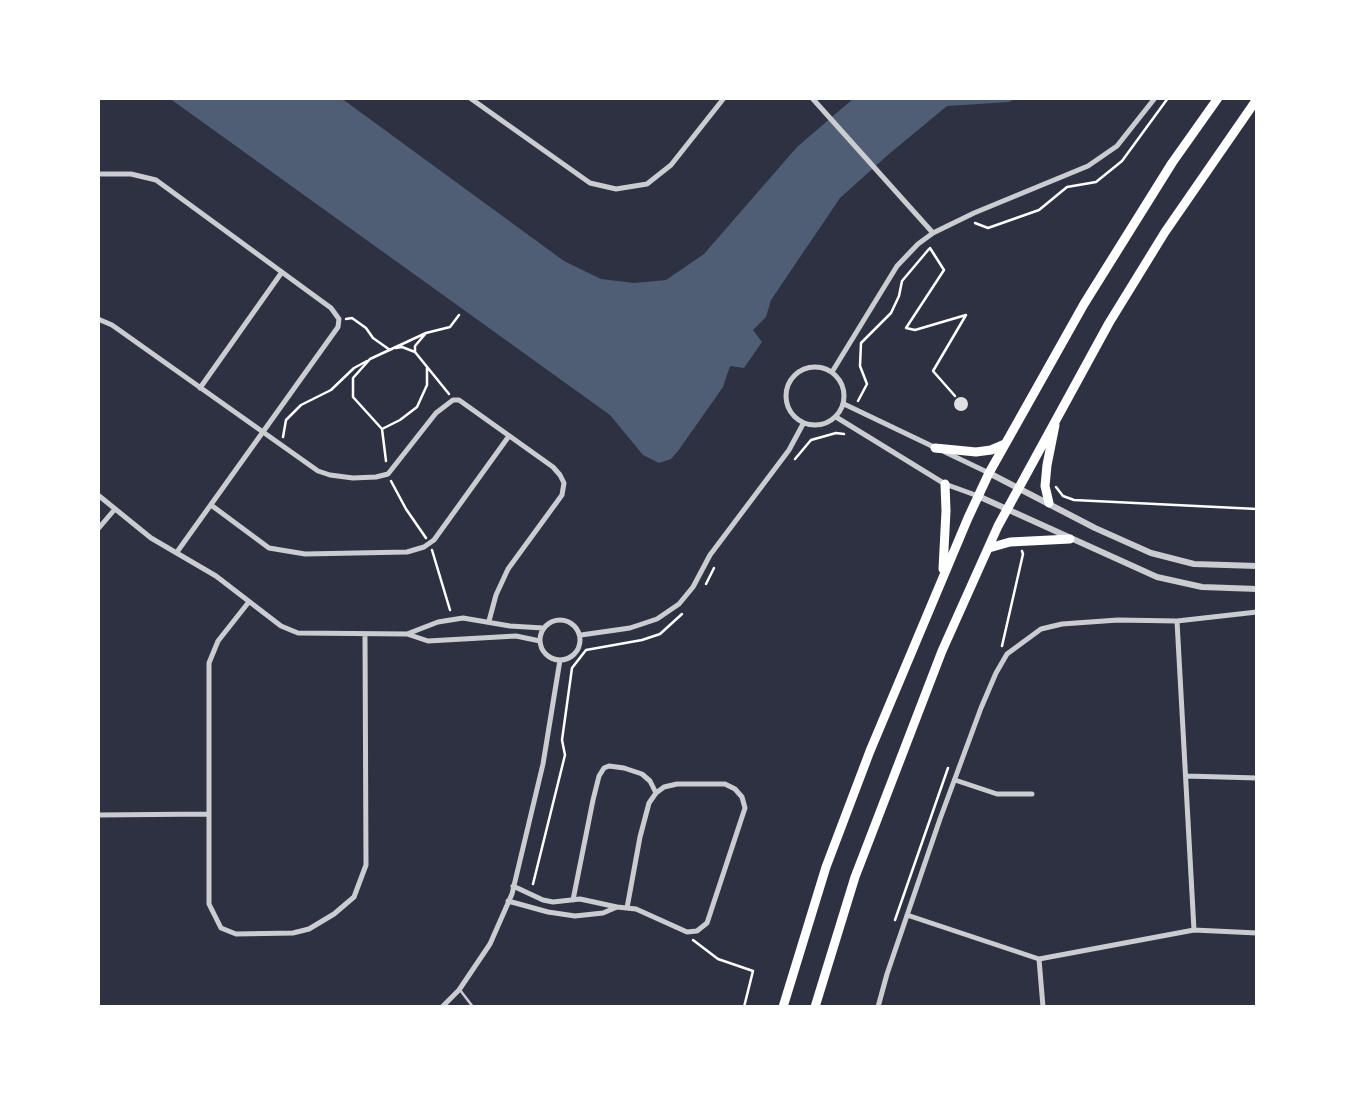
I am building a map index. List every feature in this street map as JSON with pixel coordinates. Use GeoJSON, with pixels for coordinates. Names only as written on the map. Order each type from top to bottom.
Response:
{"type":"FeatureCollection","features":[{"type":"Feature","properties":{"kind":"highway"},"geometry":{"type":"LineString","coordinates":[[783,1007],[826,867],[870,751],[989,473],[1084,304],[1172,163],[1218,98]]}},
{"type":"Feature","properties":{"kind":"highway"},"geometry":{"type":"LineString","coordinates":[[815,1007],[855,877],[942,651],[1007,508],[1109,323],[1165,232],[1257,99]]}},
{"type":"Feature","properties":{"kind":"highway"},"geometry":{"type":"LineString","coordinates":[[1049,503],[1045,486],[1057,416]]}},
{"type":"Feature","properties":{"kind":"highway"},"geometry":{"type":"LineString","coordinates":[[935,447],[976,452],[1005,444]]}},
{"type":"Feature","properties":{"kind":"highway"},"geometry":{"type":"LineString","coordinates":[[943,577],[945,484]]}},
{"type":"Feature","properties":{"kind":"highway"},"geometry":{"type":"LineString","coordinates":[[989,548],[1010,542],[1070,540]]}},
{"type":"Feature","properties":{"kind":"street"},"geometry":{"type":"LineString","coordinates":[[470,98],[590,183],[617,190],[647,184],[671,165],[724,98]]}},
{"type":"Feature","properties":{"kind":"street"},"geometry":{"type":"LineString","coordinates":[[812,98],[933,233]]}},
{"type":"Feature","properties":{"kind":"street"},"geometry":{"type":"LineString","coordinates":[[832,372],[897,266],[918,244],[933,233],[974,213],[1088,166],[1117,146],[1155,98]]}},
{"type":"Feature","properties":{"kind":"street"},"geometry":{"type":"LineString","coordinates":[[98,174],[131,174],[156,180],[331,308],[339,319],[338,327],[177,552]]}},
{"type":"Feature","properties":{"kind":"street"},"geometry":{"type":"LineString","coordinates":[[200,388],[282,272]]}},
{"type":"Feature","properties":{"kind":"street"},"geometry":{"type":"LineString","coordinates":[[98,319],[112,325],[318,471],[330,475],[353,478],[388,474],[436,413],[453,400],[460,400],[553,467],[564,484],[562,495],[508,569],[496,595],[489,621]]}},
{"type":"Feature","properties":{"kind":"street"},"geometry":{"type":"LineString","coordinates":[[808,367],[821,367],[832,372],[841,382],[844,404],[836,417],[826,424],[803,424],[793,416],[787,406],[785,393],[789,382],[797,372],[808,367]]}},
{"type":"Feature","properties":{"kind":"street"},"geometry":{"type":"LineString","coordinates":[[844,404],[1134,546],[1174,560],[1219,566],[1257,566]]}},
{"type":"Feature","properties":{"kind":"street"},"geometry":{"type":"LineString","coordinates":[[836,417],[945,484],[1007,508],[1070,540],[1157,578],[1178,583],[1257,589]]}},
{"type":"Feature","properties":{"kind":"street"},"geometry":{"type":"LineString","coordinates":[[581,635],[630,628],[657,619],[679,604],[693,587],[710,555],[789,450],[803,424]]}},
{"type":"Feature","properties":{"kind":"street"},"geometry":{"type":"LineString","coordinates":[[211,505],[269,548],[304,554],[407,552],[434,540],[509,436]]}},
{"type":"Feature","properties":{"kind":"street"},"geometry":{"type":"LineString","coordinates":[[98,495],[151,538],[216,576],[281,626],[298,633],[407,634],[438,622],[464,618],[510,626],[544,628]]}},
{"type":"Feature","properties":{"kind":"street"},"geometry":{"type":"LineString","coordinates":[[98,529],[115,509]]}},
{"type":"Feature","properties":{"kind":"street"},"geometry":{"type":"LineString","coordinates":[[248,603],[218,641],[209,663],[209,904],[221,928],[236,934],[293,933],[309,929],[334,914],[354,897],[366,865],[365,635]]}},
{"type":"Feature","properties":{"kind":"street"},"geometry":{"type":"LineString","coordinates":[[878,1007],[955,780],[996,673],[1007,654],[1041,629],[1062,624],[1118,620],[1177,621],[1257,612]]}},
{"type":"Feature","properties":{"kind":"street"},"geometry":{"type":"LineString","coordinates":[[554,620],[566,620],[575,625],[581,635],[577,652],[570,658],[560,660],[549,657],[540,641],[544,628],[554,620]]}},
{"type":"Feature","properties":{"kind":"street"},"geometry":{"type":"LineString","coordinates":[[1177,621],[1194,930]]}},
{"type":"Feature","properties":{"kind":"street"},"geometry":{"type":"LineString","coordinates":[[407,634],[428,641],[499,636],[540,641]]}},
{"type":"Feature","properties":{"kind":"street"},"geometry":{"type":"LineString","coordinates":[[442,1007],[459,989],[490,944],[508,901],[543,764],[560,660]]}},
{"type":"Feature","properties":{"kind":"street"},"geometry":{"type":"LineString","coordinates":[[573,900],[593,800],[599,776],[604,768],[624,768],[642,774],[650,781],[656,793]]}},
{"type":"Feature","properties":{"kind":"street"},"geometry":{"type":"LineString","coordinates":[[1186,776],[1257,778]]}},
{"type":"Feature","properties":{"kind":"street"},"geometry":{"type":"LineString","coordinates":[[955,780],[997,794],[1032,794]]}},
{"type":"Feature","properties":{"kind":"street"},"geometry":{"type":"LineString","coordinates":[[513,886],[553,902],[580,899],[626,908],[648,914],[687,932],[697,931],[707,923],[745,808],[735,789],[725,784],[677,784],[664,787],[656,793],[649,803],[640,837],[626,908]]}},
{"type":"Feature","properties":{"kind":"street"},"geometry":{"type":"LineString","coordinates":[[98,814],[209,814]]}},
{"type":"Feature","properties":{"kind":"street"},"geometry":{"type":"LineString","coordinates":[[508,901],[575,916],[603,913],[617,907]]}},
{"type":"Feature","properties":{"kind":"street"},"geometry":{"type":"LineString","coordinates":[[907,915],[1039,959],[1194,930],[1257,933]]}},
{"type":"Feature","properties":{"kind":"street"},"geometry":{"type":"LineString","coordinates":[[1039,959],[1044,1007]]}},
{"type":"Feature","properties":{"kind":"lane"},"geometry":{"type":"LineString","coordinates":[[459,989],[472,1007]]}},
{"type":"Feature","properties":{"kind":"path"},"geometry":{"type":"LineString","coordinates":[[860,366],[861,343],[891,313],[902,281],[929,248]]}},
{"type":"Feature","properties":{"kind":"path"},"geometry":{"type":"LineString","coordinates":[[944,270],[906,328],[915,330],[966,315],[933,371],[955,396]]}},
{"type":"Feature","properties":{"kind":"path"},"geometry":{"type":"LineString","coordinates":[[278,443],[285,433],[286,420],[290,415],[311,399],[331,390],[354,368],[426,333],[450,327],[459,316]]}},
{"type":"Feature","properties":{"kind":"path"},"geometry":{"type":"LineString","coordinates":[[339,319],[352,318],[389,350],[402,347],[415,352],[453,400]]}},
{"type":"Feature","properties":{"kind":"path"},"geometry":{"type":"LineString","coordinates":[[415,352],[415,346],[426,333]]}},
{"type":"Feature","properties":{"kind":"path"},"geometry":{"type":"LineString","coordinates":[[370,359],[353,378],[353,397],[382,429],[400,421],[418,407],[427,385],[427,368]]}},
{"type":"Feature","properties":{"kind":"path"},"geometry":{"type":"LineString","coordinates":[[791,464],[811,440],[836,433]]}},
{"type":"Feature","properties":{"kind":"path"},"geometry":{"type":"LineString","coordinates":[[1056,486],[1063,496],[1074,500],[1257,509]]}},
{"type":"Feature","properties":{"kind":"path"},"geometry":{"type":"LineString","coordinates":[[407,509],[434,555],[452,619]]}},
{"type":"Feature","properties":{"kind":"path"},"geometry":{"type":"LineString","coordinates":[[705,585],[715,566]]}},
{"type":"Feature","properties":{"kind":"path"},"geometry":{"type":"LineString","coordinates":[[531,894],[565,755],[562,740],[572,668],[586,650],[660,634],[684,611]]}},
{"type":"Feature","properties":{"kind":"path"},"geometry":{"type":"LineString","coordinates":[[687,937],[718,959],[753,971],[744,1007]]}},
{"type":"Feature","properties":{"kind":"water"},"geometry":{"type":"Polygon","coordinates":[[[169,98],[341,98],[564,261],[601,279],[634,283],[666,280],[704,254],[797,147],[854,98],[1017,98],[1009,102],[947,106],[840,198],[771,300],[766,317],[753,330],[762,342],[744,368],[730,366],[723,387],[678,451],[671,459],[659,463],[643,455],[610,415],[169,98]]]}},
{"type":"Feature","properties":{"kind":"building"},"geometry":{"type":"Polygon","coordinates":[[[958,397],[964,397],[968,404],[964,411],[958,411],[954,407],[954,401],[958,397]]]}}]}
